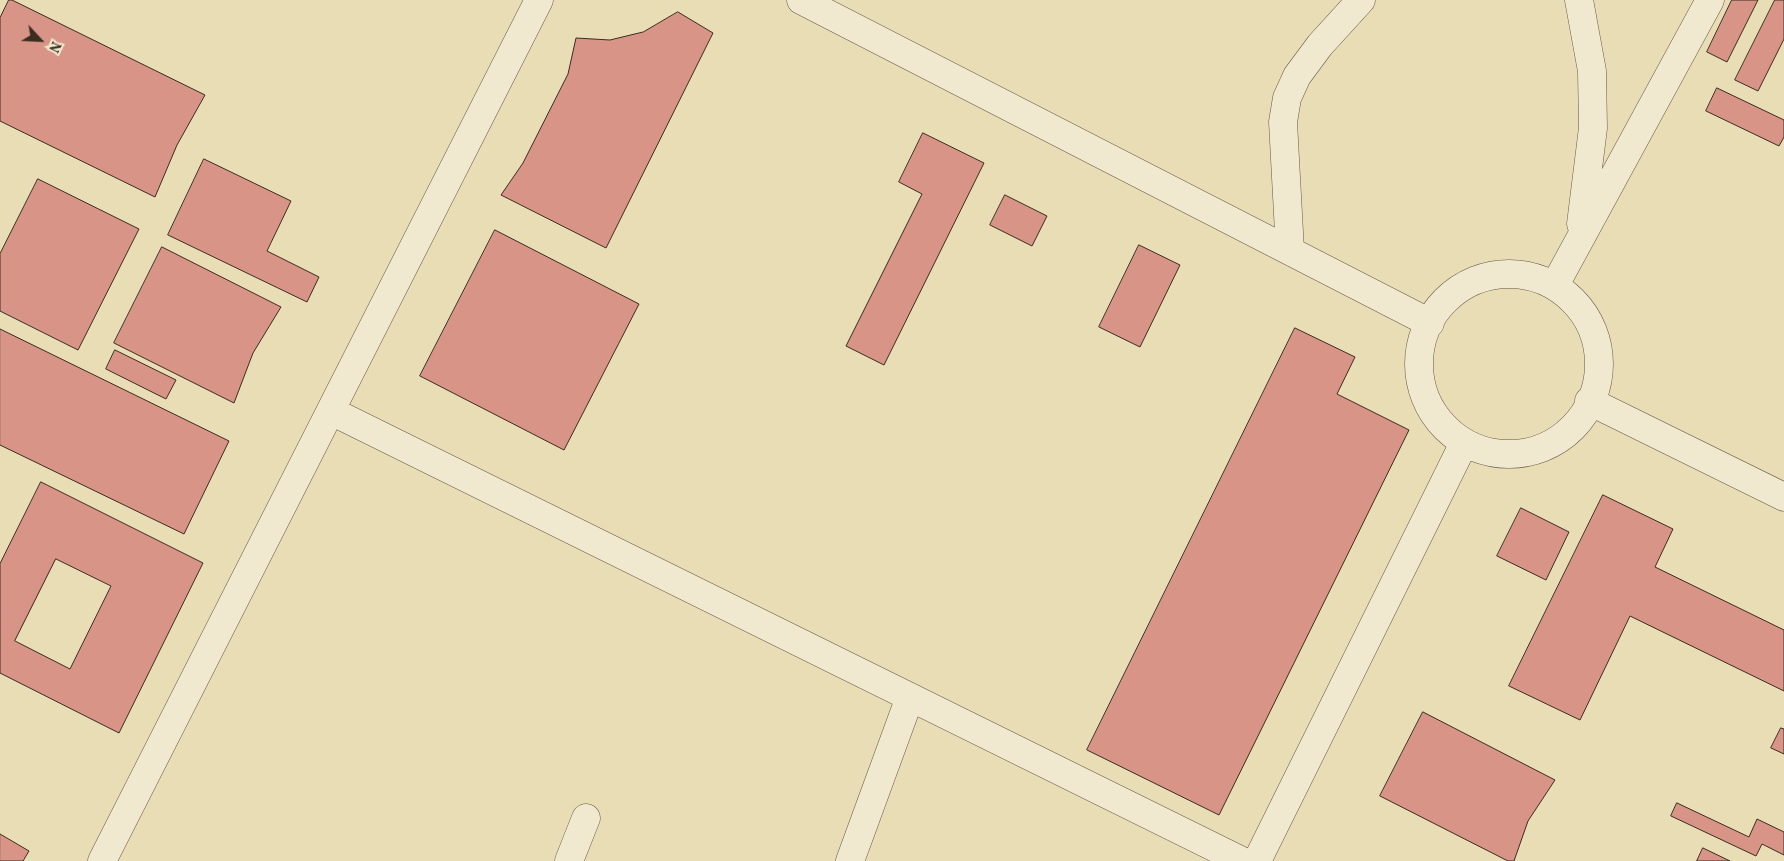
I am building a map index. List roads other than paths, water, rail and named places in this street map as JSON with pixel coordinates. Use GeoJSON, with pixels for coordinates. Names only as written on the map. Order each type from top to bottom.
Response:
{"type":"FeatureCollection","features":[{"type":"Feature","properties":{"kind":"street"},"geometry":{"type":"LineString","coordinates":[[102,861],[539,0]]}},
{"type":"Feature","properties":{"kind":"street"},"geometry":{"type":"LineString","coordinates":[[801,0],[1430,323]]}},
{"type":"Feature","properties":{"kind":"street"},"geometry":{"type":"LineString","coordinates":[[1290,251],[1284,131],[1287,98],[1297,76],[1320,45],[1360,0]]}},
{"type":"Feature","properties":{"kind":"street"},"geometry":{"type":"LineString","coordinates":[[1579,0],[1592,71],[1593,128],[1580,239]]}},
{"type":"Feature","properties":{"kind":"street"},"geometry":{"type":"LineString","coordinates":[[1555,285],[1710,0]]}},
{"type":"Feature","properties":{"kind":"street"},"geometry":{"type":"LineString","coordinates":[[1524,274],[1555,285],[1583,311],[1598,345],[1599,378],[1583,416],[1562,438],[1532,452],[1494,454],[1464,443],[1435,417],[1421,383],[1420,349],[1430,323],[1434,313],[1456,290],[1491,275],[1524,274]]}},
{"type":"Feature","properties":{"kind":"street"},"geometry":{"type":"LineString","coordinates":[[1589,401],[1784,497]]}},
{"type":"Feature","properties":{"kind":"street"},"geometry":{"type":"LineString","coordinates":[[331,411],[1242,861]]}},
{"type":"Feature","properties":{"kind":"street"},"geometry":{"type":"LineString","coordinates":[[1257,861],[1464,443]]}},
{"type":"Feature","properties":{"kind":"street"},"geometry":{"type":"LineString","coordinates":[[850,861],[910,697]]}},
{"type":"Feature","properties":{"kind":"street"},"geometry":{"type":"LineString","coordinates":[[569,861],[586,818]]}}]}
